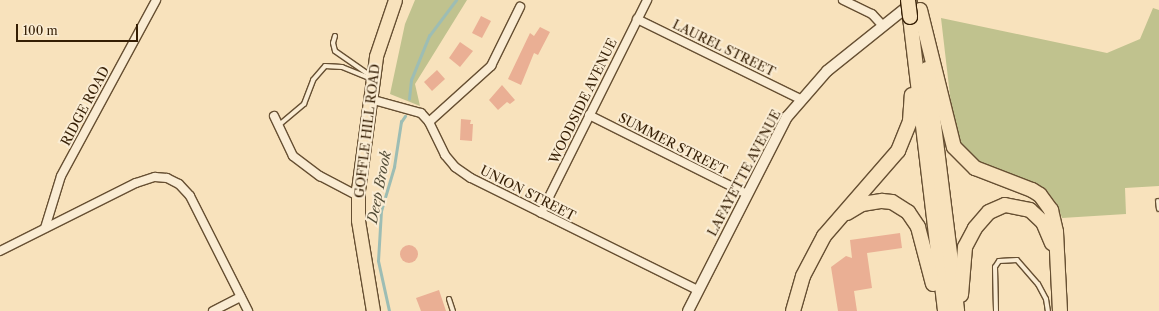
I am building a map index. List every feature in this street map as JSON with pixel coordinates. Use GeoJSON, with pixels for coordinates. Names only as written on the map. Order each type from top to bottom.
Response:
{"type":"FeatureCollection","features":[{"type":"Feature","properties":{"kind":"highway"},"geometry":{"type":"LineString","coordinates":[[908,0],[916,7],[954,147],[975,168],[1032,190],[1046,202],[1054,219],[1060,311]]}},
{"type":"Feature","properties":{"kind":"highway"},"geometry":{"type":"LineString","coordinates":[[794,311],[808,263],[833,224],[891,162],[903,142],[911,110],[916,7]]}},
{"type":"Feature","properties":{"kind":"highway"},"geometry":{"type":"LineString","coordinates":[[916,7],[957,311]]}},
{"type":"Feature","properties":{"kind":"highway"},"geometry":{"type":"LineString","coordinates":[[914,53],[945,311]]}},
{"type":"Feature","properties":{"kind":"highway"},"geometry":{"type":"LineString","coordinates":[[833,224],[853,209],[872,201],[892,202],[908,212],[918,227],[940,311]]}},
{"type":"Feature","properties":{"kind":"highway"},"geometry":{"type":"LineString","coordinates":[[963,311],[961,273],[965,247],[981,219],[998,207],[1014,205],[1037,214],[1048,230],[1057,262]]}},
{"type":"Feature","properties":{"kind":"main road","name":"GOFFLE HILL ROAD"},"geometry":{"type":"LineString","coordinates":[[374,311],[362,253],[358,196],[373,79],[380,43],[395,0]]}},
{"type":"Feature","properties":{"kind":"street","name":"RIDGE ROAD"},"geometry":{"type":"LineString","coordinates":[[45,228],[61,176],[156,0]]}},
{"type":"Feature","properties":{"kind":"street","name":"WOODSIDE AVENUE"},"geometry":{"type":"LineString","coordinates":[[541,213],[647,0]]}},
{"type":"Feature","properties":{"kind":"street"},"geometry":{"type":"LineString","coordinates":[[843,0],[872,14],[883,26]]}},
{"type":"Feature","properties":{"kind":"street"},"geometry":{"type":"LineString","coordinates":[[429,122],[491,66],[520,7]]}},
{"type":"Feature","properties":{"kind":"street","name":"LAFAYETTE AVENUE"},"geometry":{"type":"LineString","coordinates":[[688,311],[786,117],[800,99],[827,71],[883,26],[916,7]]}},
{"type":"Feature","properties":{"kind":"street","name":"LAUREL STREET"},"geometry":{"type":"LineString","coordinates":[[637,19],[800,99]]}},
{"type":"Feature","properties":{"kind":"street","name":"UNION STREET"},"geometry":{"type":"LineString","coordinates":[[370,99],[414,110],[429,122],[445,155],[455,167],[541,213],[698,290]]}},
{"type":"Feature","properties":{"kind":"street","name":"SUMMER STREET"},"geometry":{"type":"LineString","coordinates":[[589,115],[747,194]]}},
{"type":"Feature","properties":{"kind":"street"},"geometry":{"type":"LineString","coordinates":[[274,116],[293,156],[301,164],[358,196]]}},
{"type":"Feature","properties":{"kind":"street"},"geometry":{"type":"LineString","coordinates":[[0,251],[143,180],[155,177],[171,180],[190,196],[248,311]]}},
{"type":"Feature","properties":{"kind":"street"},"geometry":{"type":"LineString","coordinates":[[213,311],[241,297]]}},
{"type":"Feature","properties":{"kind":"lane"},"geometry":{"type":"LineString","coordinates":[[335,36],[333,43],[335,51],[373,79]]}},
{"type":"Feature","properties":{"kind":"lane"},"geometry":{"type":"LineString","coordinates":[[278,125],[304,104],[313,80],[325,66],[342,67],[363,78],[373,79]]}},
{"type":"Feature","properties":{"kind":"lane"},"geometry":{"type":"LineString","coordinates":[[1158,201],[1159,208]]}},
{"type":"Feature","properties":{"kind":"lane"},"geometry":{"type":"LineString","coordinates":[[996,311],[995,267],[999,261],[1017,260],[1038,284],[1046,299],[1048,311]]}},
{"type":"Feature","properties":{"kind":"lane"},"geometry":{"type":"LineString","coordinates":[[449,299],[452,311]]}},
{"type":"Feature","properties":{"kind":"green space"},"geometry":{"type":"Polygon","coordinates":[[[415,0],[467,0],[415,84],[420,106],[390,94],[405,24],[415,0]]]}},
{"type":"Feature","properties":{"kind":"green space"},"geometry":{"type":"Polygon","coordinates":[[[1153,8],[1159,10],[1159,186],[1125,188],[1126,214],[1062,218],[1057,204],[1047,191],[1032,182],[984,166],[971,158],[961,146],[954,130],[941,18],[1107,53],[1140,39],[1153,8]]]}},
{"type":"Feature","properties":{"kind":"building"},"geometry":{"type":"Polygon","coordinates":[[[481,16],[491,21],[482,38],[472,33],[481,16]]]}},
{"type":"Feature","properties":{"kind":"building"},"geometry":{"type":"Polygon","coordinates":[[[540,27],[550,32],[538,55],[534,53],[521,85],[508,79],[530,33],[534,36],[540,27]]]}},
{"type":"Feature","properties":{"kind":"building"},"geometry":{"type":"Polygon","coordinates":[[[460,42],[473,51],[460,67],[449,58],[460,42]]]}},
{"type":"Feature","properties":{"kind":"building"},"geometry":{"type":"Polygon","coordinates":[[[437,70],[445,79],[432,91],[424,82],[437,70]]]}},
{"type":"Feature","properties":{"kind":"building"},"geometry":{"type":"Polygon","coordinates":[[[502,85],[515,100],[510,104],[507,102],[498,110],[489,100],[502,85]]]}},
{"type":"Feature","properties":{"kind":"building"},"geometry":{"type":"Polygon","coordinates":[[[461,119],[471,120],[470,124],[473,124],[472,141],[460,140],[461,119]]]}},
{"type":"Feature","properties":{"kind":"building"},"geometry":{"type":"Polygon","coordinates":[[[900,233],[902,248],[867,253],[872,288],[854,291],[857,311],[838,311],[831,267],[846,256],[852,258],[850,240],[900,233]]]}},
{"type":"Feature","properties":{"kind":"building"},"geometry":{"type":"Polygon","coordinates":[[[405,245],[413,245],[418,250],[416,261],[413,263],[405,263],[400,258],[400,250],[405,245]]]}},
{"type":"Feature","properties":{"kind":"building"},"geometry":{"type":"Polygon","coordinates":[[[439,290],[446,311],[421,311],[416,298],[439,290]]]}},
{"type":"Feature","properties":{"kind":"waterway","name":"Deep Brook"},"geometry":{"type":"LineString","coordinates":[[409,99],[411,80],[429,36],[456,0]]}},
{"type":"Feature","properties":{"kind":"waterway","name":"Deep Brook"},"geometry":{"type":"LineString","coordinates":[[389,311],[378,261],[381,211],[394,167],[401,122],[405,116]]}}]}
